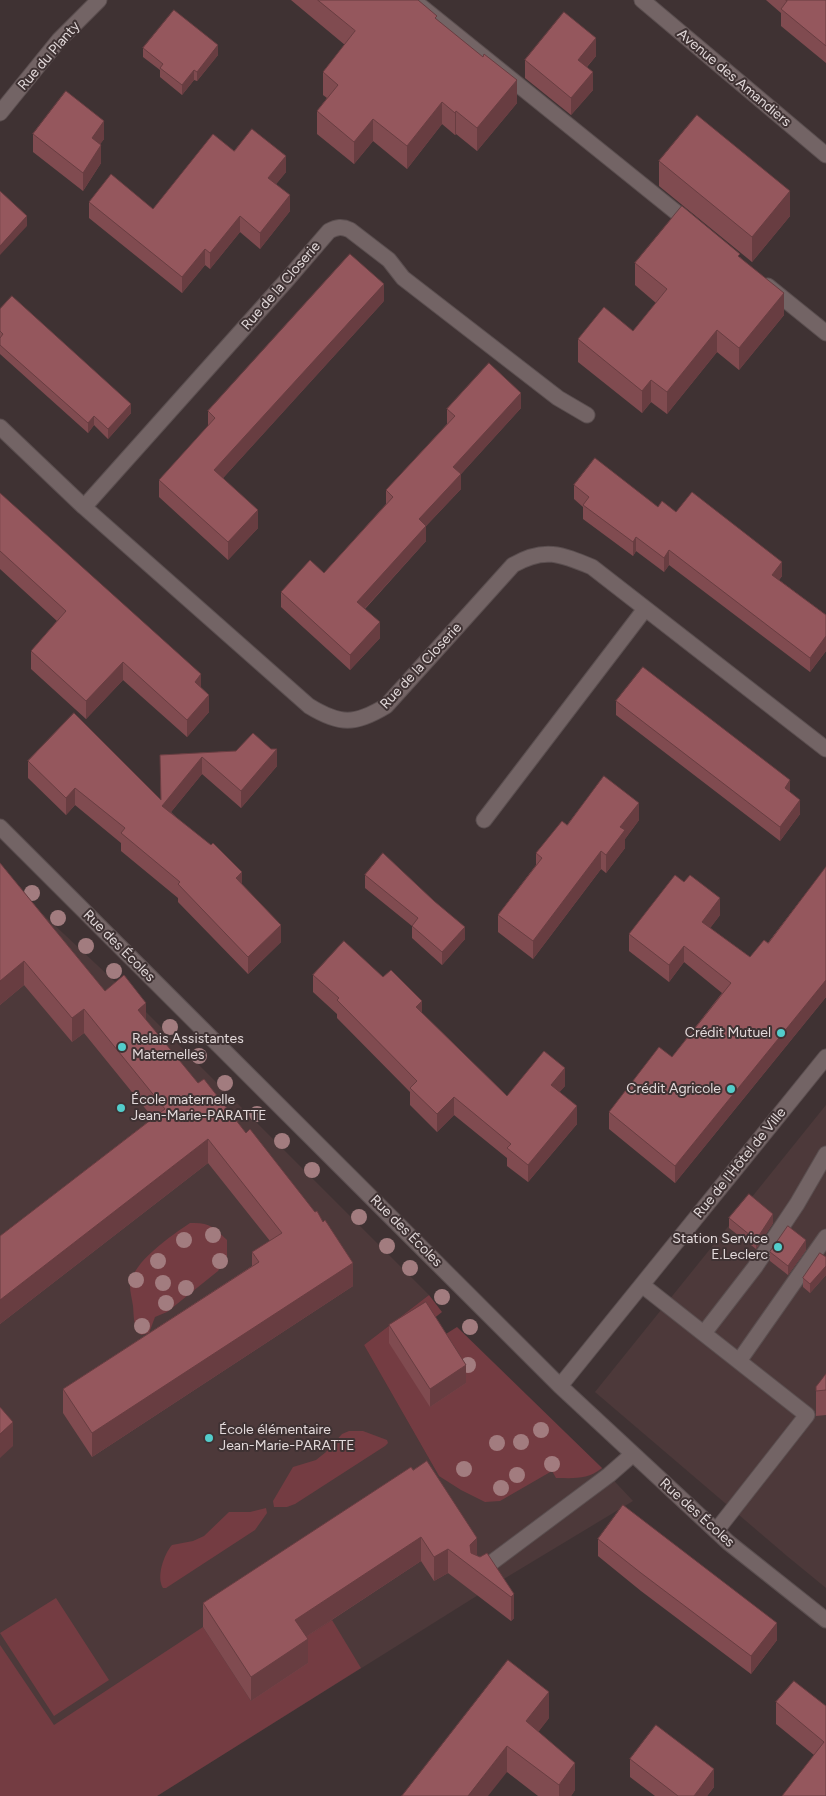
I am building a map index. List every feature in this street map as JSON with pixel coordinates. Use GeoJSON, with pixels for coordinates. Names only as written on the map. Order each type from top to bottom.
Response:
{"type":"FeatureCollection","features":[{"type":"Feature","properties":{"kind":"street","name":"Rue du Planty"},"geometry":{"type":"LineString","coordinates":[[0,113],[59,40],[99,0]]}},
{"type":"Feature","properties":{"kind":"street"},"geometry":{"type":"LineString","coordinates":[[413,0],[702,232]]}},
{"type":"Feature","properties":{"kind":"street","name":"Avenue des Amandiers"},"geometry":{"type":"LineString","coordinates":[[642,0],[826,155]]}},
{"type":"Feature","properties":{"kind":"street","name":"Rue de la Closerie"},"geometry":{"type":"LineString","coordinates":[[84,506],[329,231],[336,228],[343,227],[350,230],[389,260],[403,278],[558,398],[587,415]]}},
{"type":"Feature","properties":{"kind":"street"},"geometry":{"type":"LineString","coordinates":[[756,276],[826,333]]}},
{"type":"Feature","properties":{"kind":"street","name":"Rue de la Closerie"},"geometry":{"type":"LineString","coordinates":[[0,427],[84,506],[309,706],[327,717],[347,721],[368,717],[386,706],[513,566],[527,557],[548,553],[567,556],[592,567],[826,749]]}},
{"type":"Feature","properties":{"kind":"street"},"geometry":{"type":"LineString","coordinates":[[484,820],[645,609]]}},
{"type":"Feature","properties":{"kind":"street","name":"Rue des Écoles"},"geometry":{"type":"LineString","coordinates":[[0,827],[560,1386],[716,1531],[826,1620]]}},
{"type":"Feature","properties":{"kind":"street","name":"Rue de l'Hôtel de Ville"},"geometry":{"type":"LineString","coordinates":[[560,1386],[826,1057]]}},
{"type":"Feature","properties":{"kind":"street"},"geometry":{"type":"LineString","coordinates":[[704,1333],[755,1267],[797,1204],[826,1154]]}},
{"type":"Feature","properties":{"kind":"street"},"geometry":{"type":"LineString","coordinates":[[739,1361],[826,1237]]}},
{"type":"Feature","properties":{"kind":"street"},"geometry":{"type":"LineString","coordinates":[[642,1285],[808,1414],[716,1531]]}},
{"type":"Feature","properties":{"kind":"street"},"geometry":{"type":"LineString","coordinates":[[479,1572],[609,1475],[633,1454]]}},
{"type":"Feature","properties":{"kind":"shaded area","name":"École élémentaire Jean-Marie-PARATTE"},"geometry":{"type":"Polygon","coordinates":[[[0,874],[129,995],[429,1295],[364,1345],[439,1476],[540,1409],[602,1468],[633,1501],[507,1577],[157,1796],[0,1796],[0,874]]]}},
{"type":"Feature","properties":{"kind":"shaded area"},"geometry":{"type":"Polygon","coordinates":[[[826,1105],[826,1588],[595,1392],[826,1105]]]}},
{"type":"Feature","properties":{"kind":"shaded area"},"geometry":{"type":"Polygon","coordinates":[[[190,1223],[207,1225],[222,1235],[227,1240],[227,1258],[218,1271],[167,1312],[155,1317],[149,1333],[141,1335],[134,1321],[130,1288],[132,1277],[137,1268],[154,1250],[190,1223]]]}},
{"type":"Feature","properties":{"kind":"shaded area"},"geometry":{"type":"Polygon","coordinates":[[[429,1295],[442,1312],[428,1323],[438,1339],[457,1327],[602,1468],[591,1475],[575,1478],[556,1478],[552,1471],[500,1501],[485,1502],[439,1476],[364,1345],[429,1295]]]}},
{"type":"Feature","properties":{"kind":"shaded area"},"geometry":{"type":"Polygon","coordinates":[[[349,1431],[363,1431],[387,1440],[388,1443],[295,1504],[287,1507],[274,1507],[273,1501],[293,1467],[316,1460],[342,1434],[349,1431]]]}},
{"type":"Feature","properties":{"kind":"shaded area"},"geometry":{"type":"Polygon","coordinates":[[[266,1508],[267,1513],[255,1530],[166,1588],[163,1588],[160,1578],[162,1566],[166,1554],[172,1545],[193,1541],[204,1536],[229,1512],[250,1512],[266,1508]]]}},
{"type":"Feature","properties":{"kind":"shaded area"},"geometry":{"type":"Polygon","coordinates":[[[56,1598],[109,1680],[54,1716],[0,1633],[56,1598]]]}},
{"type":"Feature","properties":{"kind":"shaded area"},"geometry":{"type":"Polygon","coordinates":[[[332,1620],[361,1668],[157,1796],[0,1796],[0,1645],[54,1725],[203,1627],[251,1701],[295,1644],[332,1620]]]}},
{"type":"Feature","properties":{"kind":"building"},"geometry":{"type":"Polygon","coordinates":[[[318,0],[418,0],[437,16],[435,18],[483,57],[484,54],[517,80],[477,128],[442,102],[407,146],[373,119],[354,142],[317,111],[338,85],[323,72],[355,31],[318,0]]]}},
{"type":"Feature","properties":{"kind":"building"},"geometry":{"type":"Polygon","coordinates":[[[786,0],[826,0],[826,46],[781,9],[786,0]]]}},
{"type":"Feature","properties":{"kind":"building"},"geometry":{"type":"Polygon","coordinates":[[[174,10],[218,45],[197,72],[194,70],[182,85],[160,68],[163,64],[143,48],[174,10]]]}},
{"type":"Feature","properties":{"kind":"building"},"geometry":{"type":"Polygon","coordinates":[[[564,12],[596,38],[578,60],[593,72],[571,98],[525,60],[564,12]]]}},
{"type":"Feature","properties":{"kind":"building"},"geometry":{"type":"Polygon","coordinates":[[[66,91],[104,121],[92,138],[101,145],[83,173],[33,134],[66,91]]]}},
{"type":"Feature","properties":{"kind":"building"},"geometry":{"type":"Polygon","coordinates":[[[697,115],[790,191],[752,237],[659,161],[697,115]]]}},
{"type":"Feature","properties":{"kind":"building"},"geometry":{"type":"Polygon","coordinates":[[[252,129],[286,156],[268,178],[290,195],[260,233],[240,216],[210,253],[205,249],[182,277],[89,202],[111,174],[153,209],[213,134],[234,151],[252,129]]]}},
{"type":"Feature","properties":{"kind":"building"},"geometry":{"type":"Polygon","coordinates":[[[0,191],[27,216],[0,246],[0,191]]]}},
{"type":"Feature","properties":{"kind":"building"},"geometry":{"type":"Polygon","coordinates":[[[682,206],[740,254],[738,256],[784,293],[739,348],[717,330],[667,392],[651,380],[642,391],[578,339],[604,307],[633,331],[667,289],[635,263],[682,206]]]}},
{"type":"Feature","properties":{"kind":"building"},"geometry":{"type":"Polygon","coordinates":[[[350,254],[384,284],[214,470],[258,510],[228,542],[159,480],[215,418],[208,411],[350,254]]]}},
{"type":"Feature","properties":{"kind":"building"},"geometry":{"type":"Polygon","coordinates":[[[12,296],[131,404],[108,429],[94,416],[88,423],[0,345],[0,338],[3,334],[0,331],[0,309],[12,296]]]}},
{"type":"Feature","properties":{"kind":"building"},"geometry":{"type":"Polygon","coordinates":[[[489,363],[521,393],[453,467],[461,474],[419,519],[426,526],[357,602],[380,622],[350,655],[281,592],[310,560],[324,573],[393,497],[386,490],[455,416],[447,409],[489,363]]]}},
{"type":"Feature","properties":{"kind":"building"},"geometry":{"type":"Polygon","coordinates":[[[595,458],[658,507],[662,501],[676,512],[692,492],[782,562],[772,575],[826,615],[826,636],[810,658],[669,550],[664,558],[636,537],[633,542],[583,505],[589,497],[574,485],[595,458]]]}},
{"type":"Feature","properties":{"kind":"building"},"geometry":{"type":"Polygon","coordinates":[[[0,493],[201,674],[195,682],[209,695],[187,720],[123,662],[86,701],[31,651],[66,611],[0,551],[0,493]]]}},
{"type":"Feature","properties":{"kind":"building"},"geometry":{"type":"Polygon","coordinates":[[[643,667],[790,780],[785,788],[800,800],[780,827],[616,701],[643,667]]]}},
{"type":"Feature","properties":{"kind":"building"},"geometry":{"type":"Polygon","coordinates":[[[74,713],[161,800],[160,755],[236,751],[253,733],[271,749],[277,749],[241,791],[202,757],[162,806],[211,845],[213,843],[242,872],[236,878],[281,925],[248,957],[178,884],[180,882],[121,833],[125,828],[75,788],[66,798],[28,761],[74,713]]]}},
{"type":"Feature","properties":{"kind":"building"},"geometry":{"type":"Polygon","coordinates":[[[604,776],[639,803],[620,827],[625,830],[606,855],[601,851],[533,941],[498,915],[542,858],[536,853],[562,821],[567,825],[604,776]]]}},
{"type":"Feature","properties":{"kind":"building"},"geometry":{"type":"Polygon","coordinates":[[[383,853],[465,927],[442,952],[412,926],[418,918],[365,875],[383,853]]]}},
{"type":"Feature","properties":{"kind":"building"},"geometry":{"type":"Polygon","coordinates":[[[0,863],[105,991],[124,975],[146,1003],[138,1010],[198,1083],[204,1079],[246,1133],[250,1129],[315,1212],[317,1211],[323,1222],[325,1220],[353,1263],[92,1433],[63,1389],[259,1262],[252,1252],[282,1233],[208,1139],[0,1300],[0,1236],[165,1109],[84,1009],[72,1018],[24,961],[0,981],[0,863]]]}},
{"type":"Feature","properties":{"kind":"building"},"geometry":{"type":"Polygon","coordinates":[[[826,867],[826,980],[675,1166],[609,1112],[659,1047],[672,1057],[731,983],[684,946],[669,965],[629,934],[675,875],[684,882],[690,875],[720,898],[702,922],[750,957],[764,940],[768,943],[826,867]]]}},
{"type":"Feature","properties":{"kind":"building"},"geometry":{"type":"Polygon","coordinates":[[[344,941],[383,977],[391,970],[422,1001],[416,1007],[507,1096],[544,1051],[565,1068],[551,1085],[577,1106],[528,1165],[507,1148],[511,1144],[454,1097],[437,1114],[410,1088],[417,1081],[337,1000],[339,998],[313,975],[344,941]]]}},
{"type":"Feature","properties":{"kind":"building"},"geometry":{"type":"Polygon","coordinates":[[[749,1194],[773,1214],[756,1240],[729,1218],[749,1194]]]}},
{"type":"Feature","properties":{"kind":"building"},"geometry":{"type":"Polygon","coordinates":[[[788,1226],[806,1240],[788,1266],[770,1252],[788,1226]]]}},
{"type":"Feature","properties":{"kind":"building"},"geometry":{"type":"Polygon","coordinates":[[[820,1253],[826,1257],[826,1266],[810,1284],[803,1278],[820,1253]]]}},
{"type":"Feature","properties":{"kind":"building"},"geometry":{"type":"Polygon","coordinates":[[[426,1302],[466,1365],[430,1389],[389,1325],[426,1302]]]}},
{"type":"Feature","properties":{"kind":"building"},"geometry":{"type":"Polygon","coordinates":[[[826,1374],[826,1390],[816,1391],[816,1387],[826,1374]]]}},
{"type":"Feature","properties":{"kind":"building"},"geometry":{"type":"Polygon","coordinates":[[[0,1407],[13,1422],[0,1434],[0,1407]]]}},
{"type":"Feature","properties":{"kind":"building"},"geometry":{"type":"Polygon","coordinates":[[[427,1461],[477,1538],[470,1545],[471,1553],[480,1557],[487,1553],[514,1594],[511,1597],[448,1549],[434,1557],[421,1537],[295,1620],[308,1639],[251,1677],[203,1603],[411,1467],[413,1470],[427,1461]]]}},
{"type":"Feature","properties":{"kind":"building"},"geometry":{"type":"Polygon","coordinates":[[[623,1505],[777,1623],[751,1656],[598,1539],[623,1505]]]}},
{"type":"Feature","properties":{"kind":"building"},"geometry":{"type":"Polygon","coordinates":[[[508,1660],[549,1692],[526,1721],[575,1763],[559,1785],[507,1746],[468,1796],[402,1796],[508,1660]]]}},
{"type":"Feature","properties":{"kind":"building"},"geometry":{"type":"Polygon","coordinates":[[[794,1681],[826,1706],[826,1796],[782,1796],[824,1742],[776,1702],[794,1681]]]}},
{"type":"Feature","properties":{"kind":"building"},"geometry":{"type":"Polygon","coordinates":[[[656,1725],[714,1769],[694,1796],[678,1796],[630,1759],[656,1725]]]}},
{"type":"Feature","properties":{"kind":"place","name":"Crédit Mutuel"},"geometry":{"type":"Point","coordinates":[781,1033]}},
{"type":"Feature","properties":{"kind":"place","name":"Relais Assistantes Maternelles"},"geometry":{"type":"Point","coordinates":[122,1047]}},
{"type":"Feature","properties":{"kind":"place","name":"Crédit Agricole"},"geometry":{"type":"Point","coordinates":[731,1089]}},
{"type":"Feature","properties":{"kind":"place","name":"École maternelle Jean-Marie-PARATTE"},"geometry":{"type":"Point","coordinates":[121,1108]}},
{"type":"Feature","properties":{"kind":"place","name":"Station Service E.Leclerc"},"geometry":{"type":"Point","coordinates":[778,1247]}},
{"type":"Feature","properties":{"kind":"place","name":"École élémentaire Jean-Marie-PARATTE"},"geometry":{"type":"Point","coordinates":[209,1438]}}]}
